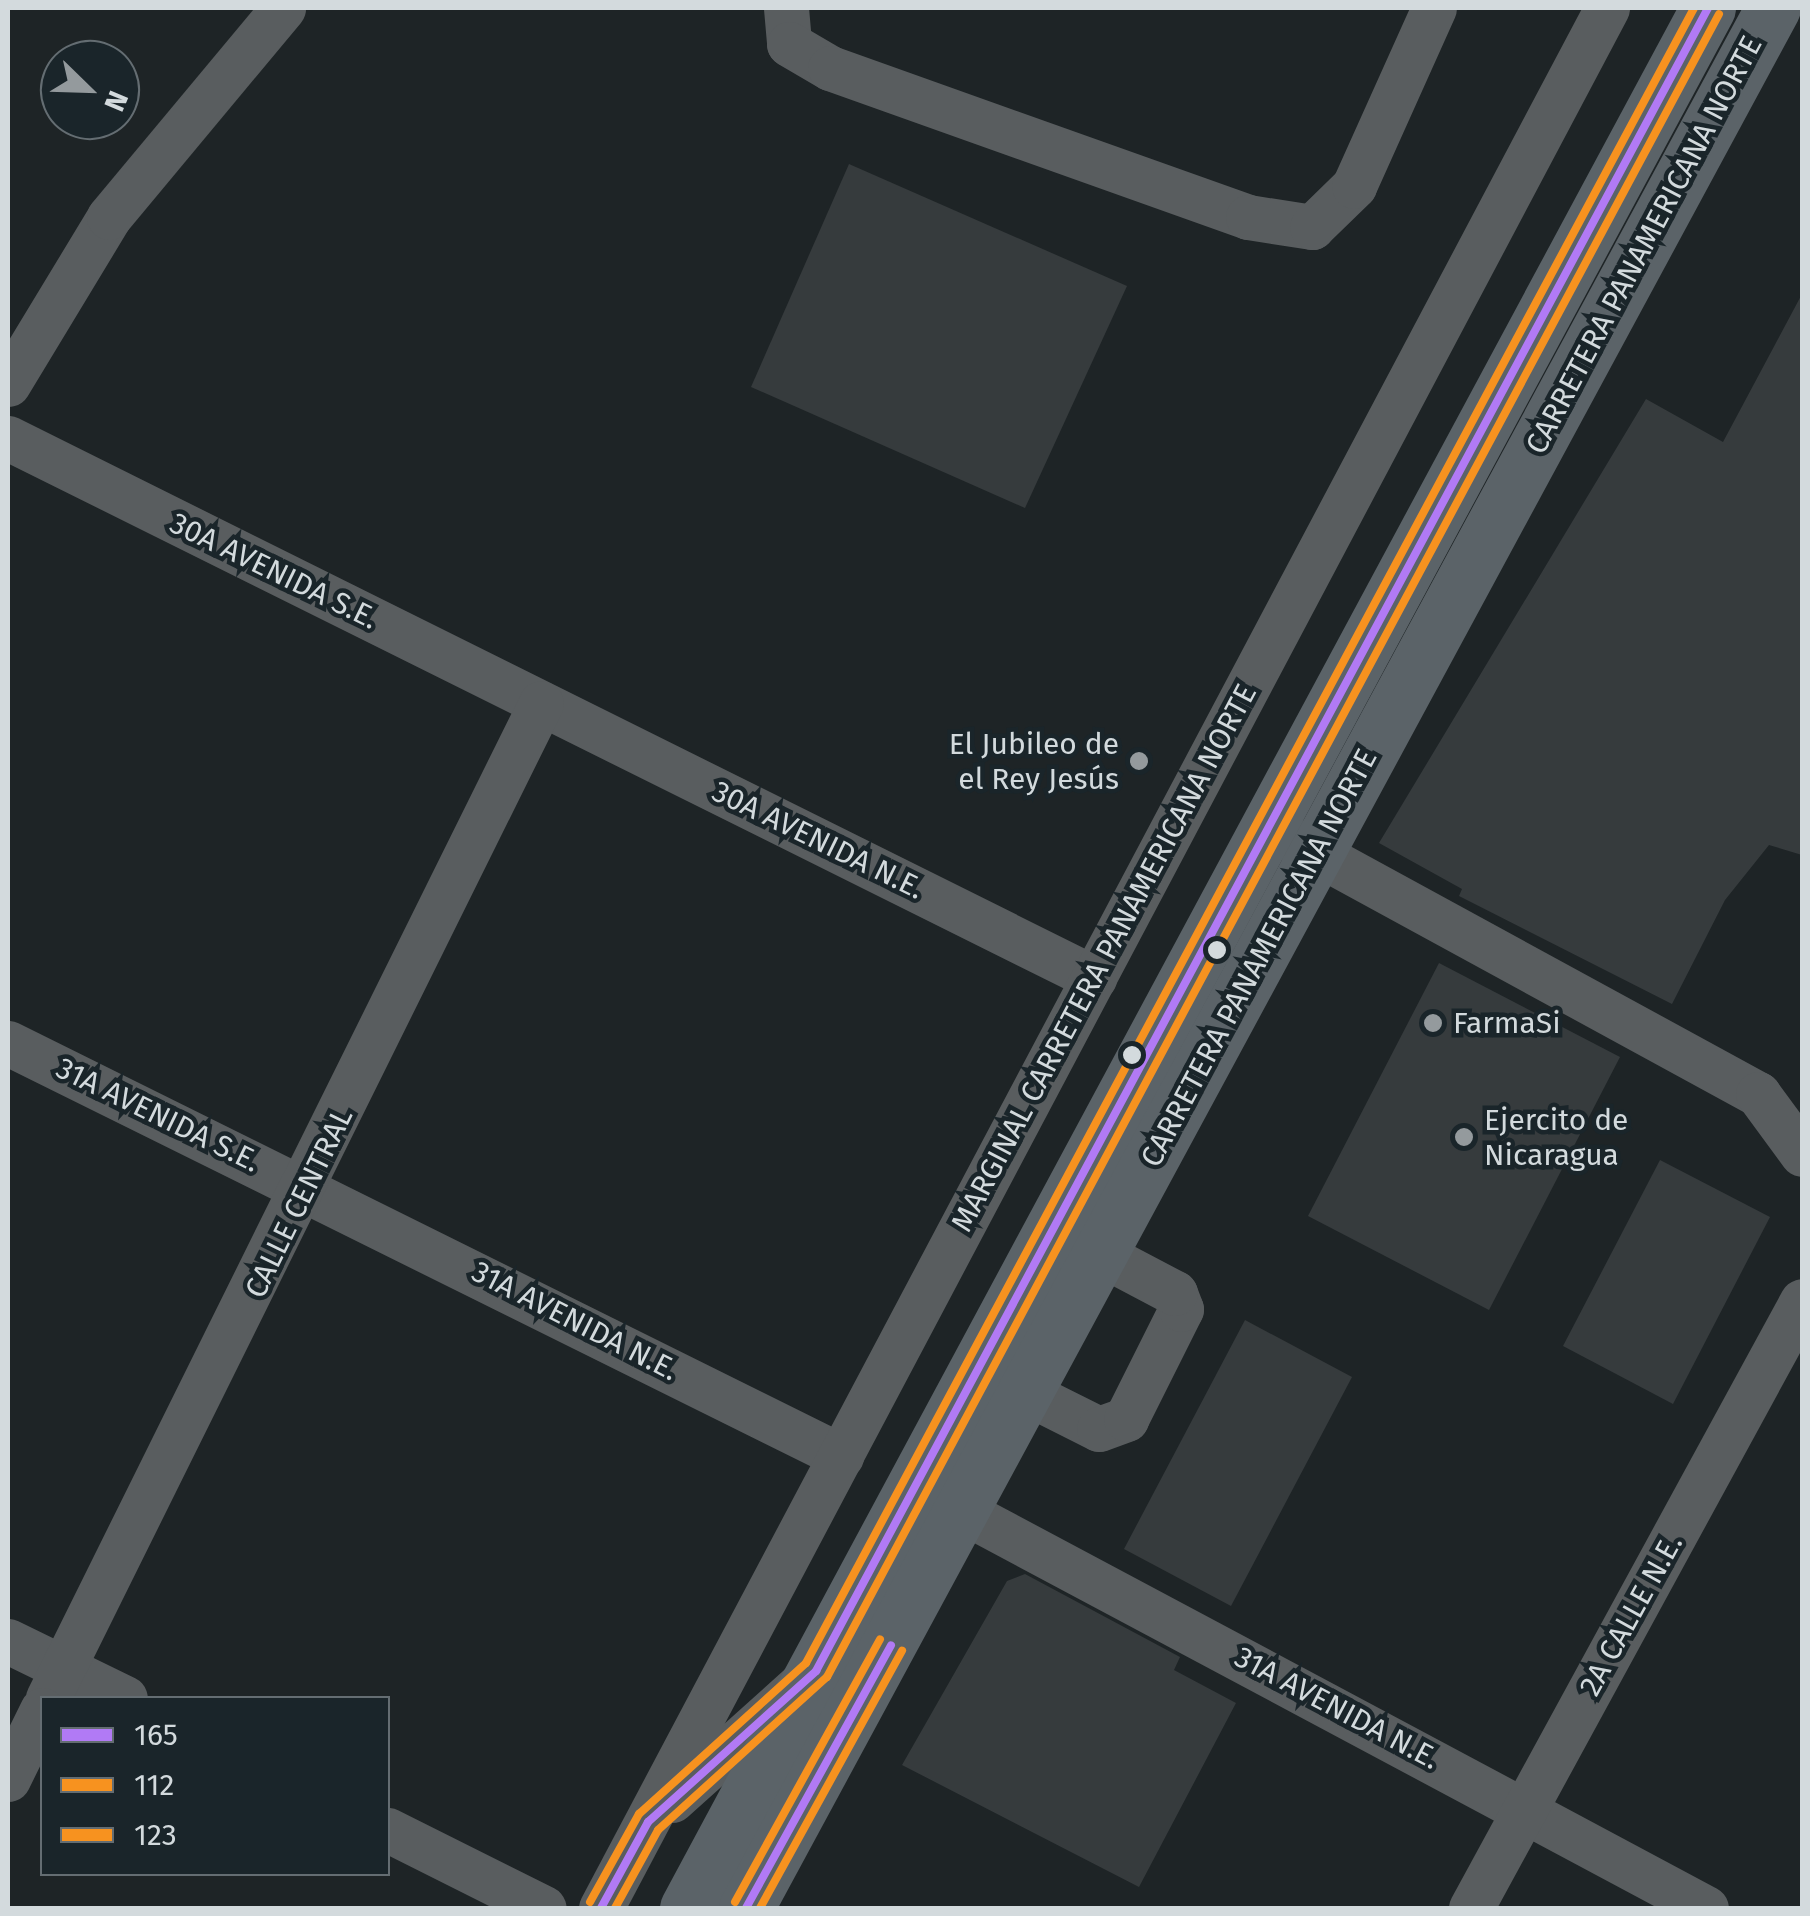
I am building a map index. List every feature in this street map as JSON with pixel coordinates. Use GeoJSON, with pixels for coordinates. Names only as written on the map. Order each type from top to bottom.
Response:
{"type":"FeatureCollection","features":[{"type":"Feature","properties":{"kind":"highway","name":"CARRETERA PANAMERICANA NORTE"},"geometry":{"type":"LineString","coordinates":[[686,1908],[1708,8]]}},
{"type":"Feature","properties":{"kind":"highway","name":"CARRETERA PANAMERICANA NORTE"},"geometry":{"type":"LineString","coordinates":[[746,1908],[964,1512],[1773,8]]}},
{"type":"Feature","properties":{"kind":"street"},"geometry":{"type":"LineString","coordinates":[[8,384],[110,217],[283,8]]}},
{"type":"Feature","properties":{"kind":"street"},"geometry":{"type":"LineString","coordinates":[[786,8],[789,44],[830,68],[1248,218],[1312,227],[1354,186],[1434,8]]}},
{"type":"Feature","properties":{"kind":"street","name":"MARGINAL CARRETERA PANAMERICANA NORTE"},"geometry":{"type":"LineString","coordinates":[[601,1908],[1607,8]]}},
{"type":"Feature","properties":{"kind":"street","name":"30A AVENIDA S.E."},"geometry":{"type":"LineString","coordinates":[[8,438],[541,703]]}},
{"type":"Feature","properties":{"kind":"street","name":"30A AVENIDA N.E."},"geometry":{"type":"LineString","coordinates":[[541,703],[1094,978]]}},
{"type":"Feature","properties":{"kind":"street","name":"CALLE CENTRAL"},"geometry":{"type":"LineString","coordinates":[[56,1683],[308,1187],[541,703]]}},
{"type":"Feature","properties":{"kind":"street"},"geometry":{"type":"LineString","coordinates":[[1267,828],[1758,1094],[1802,1154]]}},
{"type":"Feature","properties":{"kind":"street","name":"31A AVENIDA S.E."},"geometry":{"type":"LineString","coordinates":[[8,1043],[308,1187]]}},
{"type":"Feature","properties":{"kind":"street","name":"31A AVENIDA N.E."},"geometry":{"type":"LineString","coordinates":[[308,1187],[841,1456]]}},
{"type":"Feature","properties":{"kind":"street"},"geometry":{"type":"LineString","coordinates":[[1028,1392],[1100,1429],[1126,1419],[1180,1301],[1101,1254]]}},
{"type":"Feature","properties":{"kind":"street","name":"2A CALLE N.E."},"geometry":{"type":"LineString","coordinates":[[1471,1908],[1797,1311]]}},
{"type":"Feature","properties":{"kind":"street","name":"31A AVENIDA N.E."},"geometry":{"type":"LineString","coordinates":[[964,1512],[1526,1807],[1706,1908]]}},
{"type":"Feature","properties":{"kind":"street"},"geometry":{"type":"LineString","coordinates":[[8,1641],[56,1683],[116,1696]]}},
{"type":"Feature","properties":{"kind":"street"},"geometry":{"type":"LineString","coordinates":[[648,1822],[816,1672]]}},
{"type":"Feature","properties":{"kind":"street"},"geometry":{"type":"LineString","coordinates":[[8,1779],[40,1714]]}},
{"type":"Feature","properties":{"kind":"street"},"geometry":{"type":"LineString","coordinates":[[390,1831],[544,1908]]}},
{"type":"Feature","properties":{"kind":"building"},"geometry":{"type":"Polygon","coordinates":[[[849,164],[1127,286],[1025,508],[751,387],[849,164]]]}},
{"type":"Feature","properties":{"kind":"building"},"geometry":{"type":"Polygon","coordinates":[[[1802,294],[1802,855],[1769,845],[1725,900],[1672,1004],[1459,896],[1462,889],[1379,843],[1646,399],[1723,442],[1802,294]]]}},
{"type":"Feature","properties":{"kind":"building","name":"Ejercito de Nicaragua"},"geometry":{"type":"Polygon","coordinates":[[[1439,963],[1620,1057],[1489,1310],[1308,1216],[1439,963]]]}},
{"type":"Feature","properties":{"kind":"building"},"geometry":{"type":"Polygon","coordinates":[[[1660,1160],[1770,1217],[1673,1404],[1563,1346],[1660,1160]]]}},
{"type":"Feature","properties":{"kind":"building"},"geometry":{"type":"Polygon","coordinates":[[[1245,1320],[1352,1377],[1231,1606],[1124,1549],[1245,1320]]]}},
{"type":"Feature","properties":{"kind":"building"},"geometry":{"type":"Polygon","coordinates":[[[1025,1574],[1180,1657],[1174,1670],[1236,1703],[1139,1887],[902,1765],[1007,1581],[1025,1574]]]}},
{"type":"Feature","properties":{"kind":"transit line","name":"123"},"geometry":{"type":"LineString","coordinates":[[590,1902],[639,1814],[806,1663],[1694,8]]}},
{"type":"Feature","properties":{"kind":"transit line","name":"165"},"geometry":{"type":"LineString","coordinates":[[601,1908],[648,1822],[816,1671],[1708,8]]}},
{"type":"Feature","properties":{"kind":"transit line","name":"112"},"geometry":{"type":"LineString","coordinates":[[615,1908],[658,1830],[827,1677],[1719,14]]}},
{"type":"Feature","properties":{"kind":"transit line","name":"123"},"geometry":{"type":"LineString","coordinates":[[735,1902],[880,1639]]}},
{"type":"Feature","properties":{"kind":"transit line","name":"165"},"geometry":{"type":"LineString","coordinates":[[746,1908],[891,1645]]}},
{"type":"Feature","properties":{"kind":"transit line","name":"112"},"geometry":{"type":"LineString","coordinates":[[760,1908],[902,1651]]}},
{"type":"Feature","properties":{"kind":"place","name":"El Jubileo de el Rey Jesús"},"geometry":{"type":"Point","coordinates":[1139,761]}},
{"type":"Feature","properties":{"kind":"place","name":"FarmaSi"},"geometry":{"type":"Point","coordinates":[1433,1023]}},
{"type":"Feature","properties":{"kind":"place","name":"Ejercito de Nicaragua"},"geometry":{"type":"Point","coordinates":[1464,1137]}}]}
